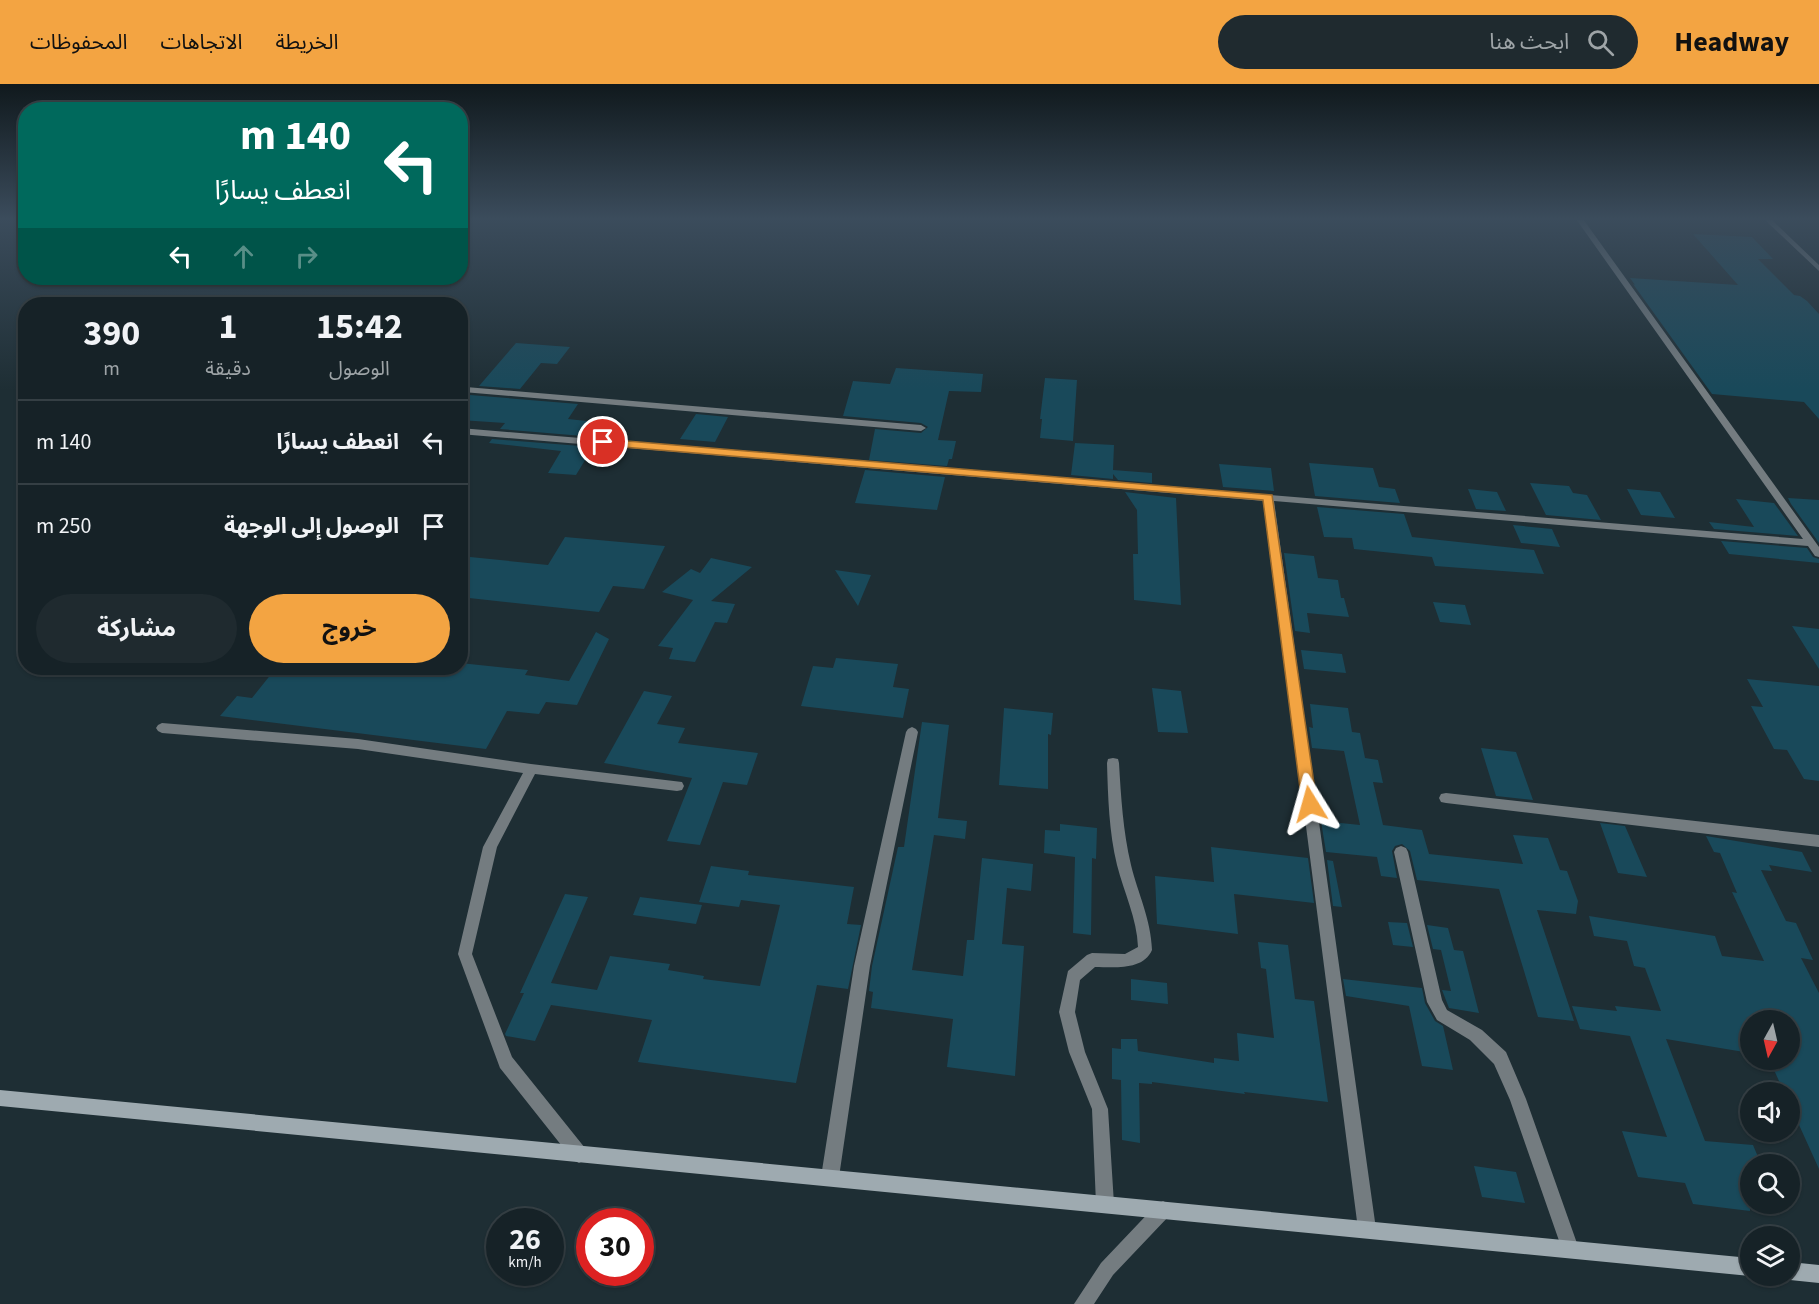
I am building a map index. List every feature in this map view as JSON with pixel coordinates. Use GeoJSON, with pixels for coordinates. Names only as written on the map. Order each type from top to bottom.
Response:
{"type":"FeatureCollection","features":[{"type":"Feature","properties":{"kind":"main road"},"geometry":{"type":"LineString","coordinates":[[0,1098],[1740,1266]]}},
{"type":"Feature","properties":{"kind":"main road"},"geometry":{"type":"LineString","coordinates":[[1800,1272],[1819,1274]]}},
{"type":"Feature","properties":{"kind":"street"},"geometry":{"type":"LineString","coordinates":[[1620,276],[1778,493],[1819,554]]}},
{"type":"Feature","properties":{"kind":"street"},"geometry":{"type":"LineString","coordinates":[[468,390],[921,428]]}},
{"type":"Feature","properties":{"kind":"street"},"geometry":{"type":"LineString","coordinates":[[468,432],[1811,543]]}},
{"type":"Feature","properties":{"kind":"street"},"geometry":{"type":"LineString","coordinates":[[1268,497],[1367,1229]]}},
{"type":"Feature","properties":{"kind":"street"},"geometry":{"type":"LineString","coordinates":[[162,728],[358,744],[531,769],[677,786]]}},
{"type":"Feature","properties":{"kind":"street"},"geometry":{"type":"LineString","coordinates":[[830,1177],[862,966],[912,732]]}},
{"type":"Feature","properties":{"kind":"street"},"geometry":{"type":"LineString","coordinates":[[1105,1204],[1100,1109],[1077,1052],[1067,1012],[1073,976],[1092,960],[1127,961],[1144,950],[1146,930],[1120,848],[1113,763]]}},
{"type":"Feature","properties":{"kind":"street"},"geometry":{"type":"LineString","coordinates":[[531,769],[490,847],[465,954],[506,1062],[579,1154]]}},
{"type":"Feature","properties":{"kind":"street"},"geometry":{"type":"LineString","coordinates":[[1446,798],[1819,841]]}},
{"type":"Feature","properties":{"kind":"street"},"geometry":{"type":"LineString","coordinates":[[1401,852],[1435,1002],[1442,1015],[1476,1035],[1500,1058],[1518,1099],[1570,1249]]}},
{"type":"Feature","properties":{"kind":"street"},"geometry":{"type":"LineString","coordinates":[[1083,1304],[1107,1269],[1163,1210]]}},
{"type":"Feature","properties":{"kind":"building"},"geometry":{"type":"Polygon","coordinates":[[[1730,276],[1775,276],[1794,295],[1807,301],[1819,314],[1819,419],[1804,402],[1712,394],[1630,278],[1738,285],[1730,276]]]}},
{"type":"Feature","properties":{"kind":"building"},"geometry":{"type":"Polygon","coordinates":[[[516,343],[570,347],[557,364],[541,363],[520,389],[479,386],[516,343]]]}},
{"type":"Feature","properties":{"kind":"building"},"geometry":{"type":"Polygon","coordinates":[[[896,368],[983,374],[981,392],[949,391],[938,440],[956,441],[952,459],[949,459],[947,466],[869,460],[875,429],[921,433],[928,427],[921,423],[843,416],[853,381],[890,384],[896,368]]]}},
{"type":"Feature","properties":{"kind":"building"},"geometry":{"type":"Polygon","coordinates":[[[1045,378],[1077,380],[1073,441],[1040,438],[1045,378]]]}},
{"type":"Feature","properties":{"kind":"building"},"geometry":{"type":"Polygon","coordinates":[[[470,395],[578,404],[568,419],[605,423],[595,437],[500,429],[505,423],[468,421],[468,397],[470,395]]]}},
{"type":"Feature","properties":{"kind":"building"},"geometry":{"type":"Polygon","coordinates":[[[696,414],[728,417],[715,442],[680,439],[696,414]]]}},
{"type":"Feature","properties":{"kind":"building"},"geometry":{"type":"Polygon","coordinates":[[[492,439],[593,447],[576,475],[548,473],[561,451],[489,443],[492,439]]]}},
{"type":"Feature","properties":{"kind":"building"},"geometry":{"type":"Polygon","coordinates":[[[1075,443],[1114,445],[1113,470],[1152,473],[1152,483],[1118,480],[1113,474],[1113,479],[1071,475],[1075,443]]]}},
{"type":"Feature","properties":{"kind":"building"},"geometry":{"type":"Polygon","coordinates":[[[1309,463],[1373,468],[1379,487],[1395,489],[1400,503],[1315,496],[1309,463]]]}},
{"type":"Feature","properties":{"kind":"building"},"geometry":{"type":"Polygon","coordinates":[[[1219,464],[1271,468],[1274,491],[1223,487],[1219,464]]]}},
{"type":"Feature","properties":{"kind":"building"},"geometry":{"type":"Polygon","coordinates":[[[865,470],[945,477],[937,510],[855,503],[865,470]]]}},
{"type":"Feature","properties":{"kind":"building"},"geometry":{"type":"Polygon","coordinates":[[[1530,483],[1569,486],[1573,493],[1587,495],[1601,520],[1546,515],[1530,483]]]}},
{"type":"Feature","properties":{"kind":"building"},"geometry":{"type":"Polygon","coordinates":[[[1468,489],[1497,492],[1506,511],[1476,509],[1468,489]]]}},
{"type":"Feature","properties":{"kind":"building"},"geometry":{"type":"Polygon","coordinates":[[[1627,489],[1660,492],[1675,518],[1641,515],[1627,489]]]}},
{"type":"Feature","properties":{"kind":"building"},"geometry":{"type":"Polygon","coordinates":[[[1125,492],[1176,498],[1181,605],[1134,600],[1133,554],[1138,554],[1137,510],[1125,492]]]}},
{"type":"Feature","properties":{"kind":"building"},"geometry":{"type":"Polygon","coordinates":[[[1788,498],[1819,500],[1819,543],[1791,504],[1788,498]]]}},
{"type":"Feature","properties":{"kind":"building"},"geometry":{"type":"Polygon","coordinates":[[[1736,499],[1774,503],[1798,536],[1714,529],[1709,522],[1754,527],[1736,499]]]}},
{"type":"Feature","properties":{"kind":"building"},"geometry":{"type":"Polygon","coordinates":[[[1317,507],[1404,514],[1412,537],[1534,550],[1544,574],[1435,566],[1432,557],[1354,549],[1352,538],[1324,537],[1317,507]]]}},
{"type":"Feature","properties":{"kind":"building"},"geometry":{"type":"Polygon","coordinates":[[[1513,525],[1552,529],[1560,547],[1521,543],[1513,525]]]}},
{"type":"Feature","properties":{"kind":"building"},"geometry":{"type":"Polygon","coordinates":[[[565,537],[665,546],[644,589],[613,586],[599,612],[468,598],[468,557],[548,565],[565,537]]]}},
{"type":"Feature","properties":{"kind":"building"},"geometry":{"type":"Polygon","coordinates":[[[1721,541],[1807,548],[1813,557],[1819,559],[1819,563],[1729,554],[1721,541]]]}},
{"type":"Feature","properties":{"kind":"building"},"geometry":{"type":"Polygon","coordinates":[[[1284,553],[1314,556],[1318,578],[1338,580],[1341,598],[1344,598],[1349,617],[1307,613],[1310,633],[1295,631],[1284,553]]]}},
{"type":"Feature","properties":{"kind":"building"},"geometry":{"type":"Polygon","coordinates":[[[711,558],[752,567],[711,601],[735,604],[727,623],[715,622],[695,662],[669,659],[673,648],[658,646],[693,600],[662,592],[691,569],[700,573],[711,558]]]}},
{"type":"Feature","properties":{"kind":"building"},"geometry":{"type":"Polygon","coordinates":[[[835,570],[871,575],[858,606],[835,570]]]}},
{"type":"Feature","properties":{"kind":"building"},"geometry":{"type":"Polygon","coordinates":[[[1433,602],[1465,605],[1471,625],[1440,622],[1433,602]]]}},
{"type":"Feature","properties":{"kind":"building"},"geometry":{"type":"Polygon","coordinates":[[[1792,626],[1819,629],[1819,669],[1792,626]]]}},
{"type":"Feature","properties":{"kind":"building"},"geometry":{"type":"Polygon","coordinates":[[[596,632],[609,639],[577,705],[546,702],[539,714],[507,711],[486,749],[220,716],[237,696],[252,698],[270,675],[468,675],[468,664],[528,670],[525,675],[569,681],[596,632]]]}},
{"type":"Feature","properties":{"kind":"building"},"geometry":{"type":"Polygon","coordinates":[[[1301,650],[1342,654],[1346,673],[1304,669],[1301,650]]]}},
{"type":"Feature","properties":{"kind":"building"},"geometry":{"type":"Polygon","coordinates":[[[836,658],[898,664],[893,687],[909,689],[903,718],[801,706],[813,666],[833,668],[836,658]]]}},
{"type":"Feature","properties":{"kind":"building"},"geometry":{"type":"Polygon","coordinates":[[[1747,679],[1819,686],[1819,781],[1804,779],[1787,750],[1774,749],[1751,706],[1763,707],[1747,679]]]}},
{"type":"Feature","properties":{"kind":"building"},"geometry":{"type":"Polygon","coordinates":[[[1152,688],[1181,691],[1188,733],[1158,732],[1152,688]]]}},
{"type":"Feature","properties":{"kind":"building"},"geometry":{"type":"Polygon","coordinates":[[[644,691],[672,696],[657,724],[685,728],[678,743],[758,753],[747,785],[723,782],[700,845],[667,841],[692,778],[604,763],[644,691]]]}},
{"type":"Feature","properties":{"kind":"building"},"geometry":{"type":"Polygon","coordinates":[[[1310,704],[1348,708],[1352,732],[1360,733],[1365,758],[1378,760],[1383,783],[1373,782],[1383,825],[1422,830],[1429,854],[1523,864],[1513,835],[1548,838],[1560,870],[1567,871],[1578,901],[1576,914],[1537,910],[1574,1021],[1538,1017],[1499,889],[1417,880],[1410,851],[1402,844],[1395,846],[1392,851],[1397,878],[1381,876],[1377,857],[1326,852],[1321,821],[1360,825],[1344,751],[1312,748],[1309,727],[1313,728],[1310,704]]]}},
{"type":"Feature","properties":{"kind":"building"},"geometry":{"type":"Polygon","coordinates":[[[1004,708],[1053,713],[1051,735],[1048,734],[1048,789],[999,785],[1004,708]]]}},
{"type":"Feature","properties":{"kind":"building"},"geometry":{"type":"Polygon","coordinates":[[[922,722],[949,725],[938,818],[967,821],[965,839],[934,835],[912,970],[963,976],[967,940],[974,940],[982,858],[1033,864],[1031,891],[1007,888],[1002,944],[1024,946],[1015,1076],[947,1067],[953,1019],[871,1008],[873,992],[869,991],[872,966],[898,847],[904,847],[922,722]]]}},
{"type":"Feature","properties":{"kind":"building"},"geometry":{"type":"Polygon","coordinates":[[[1481,748],[1516,752],[1533,800],[1496,796],[1481,748]]]}},
{"type":"Feature","properties":{"kind":"building"},"geometry":{"type":"Polygon","coordinates":[[[1600,823],[1625,826],[1647,877],[1618,873],[1600,823]]]}},
{"type":"Feature","properties":{"kind":"building"},"geometry":{"type":"Polygon","coordinates":[[[1060,824],[1097,828],[1096,859],[1092,858],[1091,935],[1073,933],[1075,857],[1044,853],[1045,830],[1060,831],[1060,824]]]}},
{"type":"Feature","properties":{"kind":"building"},"geometry":{"type":"Polygon","coordinates":[[[1706,836],[1802,852],[1812,872],[1769,865],[1772,871],[1761,870],[1786,921],[1796,923],[1813,960],[1801,958],[1819,993],[1819,1169],[1800,1127],[1800,1082],[1779,1082],[1774,1070],[1800,1070],[1800,1010],[1740,1010],[1740,1051],[1666,1039],[1705,1141],[1753,1145],[1757,1154],[1740,1154],[1740,1210],[1693,1204],[1685,1183],[1638,1177],[1622,1131],[1667,1137],[1630,1036],[1580,1029],[1572,1006],[1617,1011],[1615,1006],[1661,1011],[1645,968],[1634,966],[1627,941],[1594,936],[1589,916],[1715,936],[1722,956],[1764,961],[1732,892],[1737,893],[1720,853],[1714,852],[1706,836]]]}},
{"type":"Feature","properties":{"kind":"building"},"geometry":{"type":"Polygon","coordinates":[[[1211,847],[1308,858],[1314,903],[1234,894],[1238,934],[1157,924],[1155,876],[1214,882],[1211,847]]]}},
{"type":"Feature","properties":{"kind":"building"},"geometry":{"type":"Polygon","coordinates":[[[1327,860],[1333,861],[1342,907],[1333,906],[1327,860]]]}},
{"type":"Feature","properties":{"kind":"building"},"geometry":{"type":"Polygon","coordinates":[[[711,866],[749,871],[748,875],[854,887],[847,924],[861,925],[848,989],[817,985],[796,1083],[638,1062],[652,1020],[551,1005],[535,1041],[506,1036],[524,993],[520,993],[565,894],[588,897],[551,983],[597,990],[610,956],[670,964],[668,970],[704,976],[703,979],[760,986],[780,905],[741,900],[739,907],[699,902],[711,866]]]}},
{"type":"Feature","properties":{"kind":"building"},"geometry":{"type":"Polygon","coordinates":[[[640,897],[702,905],[696,924],[633,915],[640,897]]]}},
{"type":"Feature","properties":{"kind":"building"},"geometry":{"type":"Polygon","coordinates":[[[1388,922],[1407,923],[1413,947],[1393,945],[1388,922]]]}},
{"type":"Feature","properties":{"kind":"building"},"geometry":{"type":"Polygon","coordinates":[[[1427,925],[1448,928],[1454,950],[1463,951],[1479,1013],[1449,1008],[1442,990],[1451,991],[1441,950],[1433,949],[1427,925]]]}},
{"type":"Feature","properties":{"kind":"building"},"geometry":{"type":"Polygon","coordinates":[[[1258,942],[1288,945],[1295,999],[1314,1001],[1328,1102],[1152,1082],[1152,1084],[1139,1083],[1140,1143],[1122,1140],[1121,1080],[1112,1079],[1112,1048],[1121,1049],[1121,1039],[1137,1039],[1138,1051],[1214,1063],[1214,1058],[1239,1061],[1237,1033],[1274,1038],[1266,969],[1261,968],[1258,942]]]}},
{"type":"Feature","properties":{"kind":"building"},"geometry":{"type":"Polygon","coordinates":[[[1131,979],[1167,983],[1168,1004],[1131,1000],[1131,979]]]}},
{"type":"Feature","properties":{"kind":"building"},"geometry":{"type":"Polygon","coordinates":[[[1343,979],[1422,988],[1425,1003],[1435,1021],[1443,1026],[1453,1070],[1422,1066],[1409,1006],[1346,996],[1343,979]]]}},
{"type":"Feature","properties":{"kind":"building"},"geometry":{"type":"Polygon","coordinates":[[[1474,1166],[1516,1172],[1525,1203],[1482,1197],[1474,1166]]]}},
{"type":"Feature","properties":{"kind":"route"},"geometry":{"type":"LineString","coordinates":[[603,442],[1268,497],[1310,804]]}}]}
